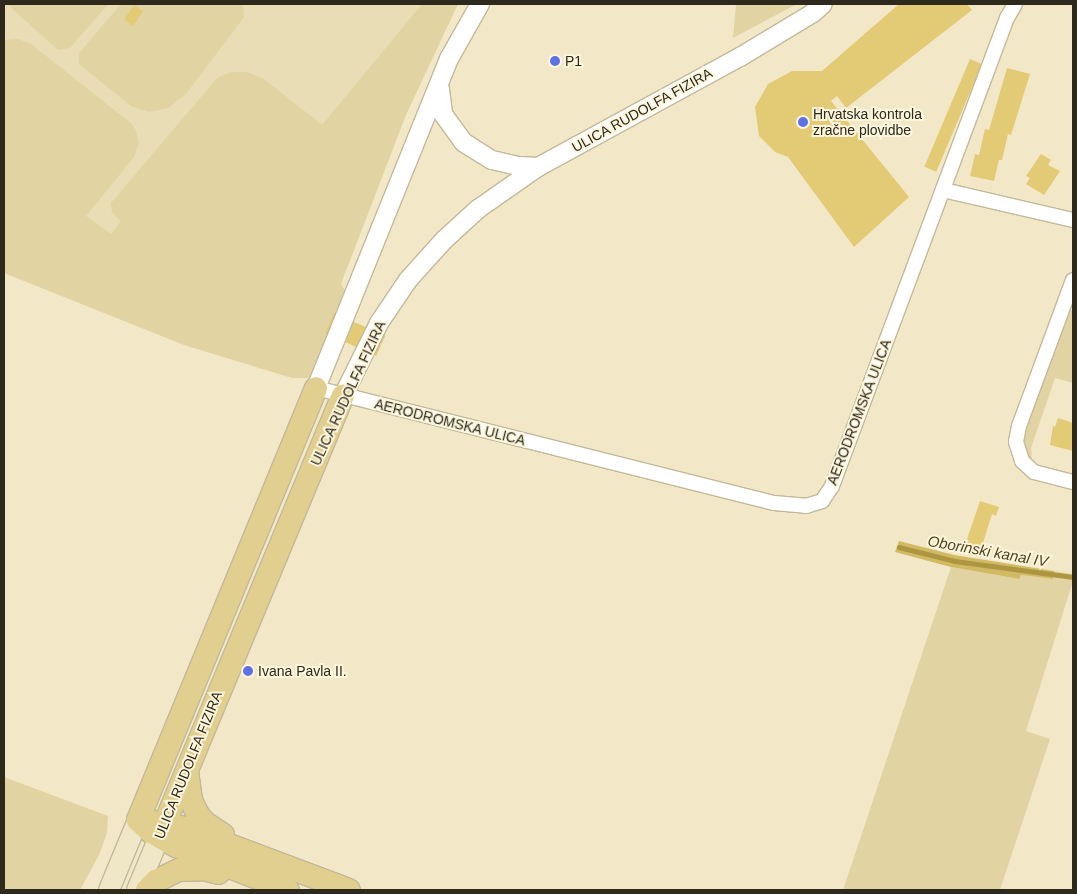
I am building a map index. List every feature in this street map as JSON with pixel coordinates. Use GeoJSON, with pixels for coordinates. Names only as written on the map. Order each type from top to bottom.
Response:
{"type":"FeatureCollection","features":[{"type":"Feature","properties":{"kind":"main road","name":"ULICA RUDOLFA FIZIRA"},"geometry":{"type":"LineString","coordinates":[[109,890],[316,388]]}},
{"type":"Feature","properties":{"kind":"main road","name":"ULICA RUDOLFA FIZIRA"},"geometry":{"type":"LineString","coordinates":[[137,890],[343,396]]}},
{"type":"Feature","properties":{"kind":"main road"},"geometry":{"type":"LineString","coordinates":[[187,769],[191,800],[200,819],[213,829],[249,847],[264,858]]}},
{"type":"Feature","properties":{"kind":"main road"},"geometry":{"type":"LineString","coordinates":[[138,820],[162,830],[264,858],[349,890]]}},
{"type":"Feature","properties":{"kind":"main road"},"geometry":{"type":"LineString","coordinates":[[162,830],[189,852],[279,887]]}},
{"type":"Feature","properties":{"kind":"main road"},"geometry":{"type":"LineString","coordinates":[[147,890],[156,881],[173,872],[193,868],[211,870],[242,880],[279,887]]}},
{"type":"Feature","properties":{"kind":"street","name":"ULICA RUDOLFA FIZIRA"},"geometry":{"type":"LineString","coordinates":[[316,388],[440,86],[450,57],[480,4]]}},
{"type":"Feature","properties":{"kind":"street","name":"ULICA RUDOLFA FIZIRA"},"geometry":{"type":"LineString","coordinates":[[343,396],[384,314],[408,280],[444,240],[478,209],[538,167],[747,52],[812,13],[823,4]]}},
{"type":"Feature","properties":{"kind":"street","name":"AERODROMSKA ULICA"},"geometry":{"type":"LineString","coordinates":[[316,388],[774,503],[796,507],[815,504],[825,497],[832,486],[1007,18],[1015,4]]}},
{"type":"Feature","properties":{"kind":"street"},"geometry":{"type":"LineString","coordinates":[[440,86],[443,114],[463,142],[492,160],[519,166],[538,167]]}},
{"type":"Feature","properties":{"kind":"street"},"geometry":{"type":"LineString","coordinates":[[943,190],[1073,220]]}},
{"type":"Feature","properties":{"kind":"street"},"geometry":{"type":"LineString","coordinates":[[1073,280],[1019,426],[1016,442],[1022,461],[1034,472],[1073,482]]}},
{"type":"Feature","properties":{"kind":"shaded area"},"geometry":{"type":"Polygon","coordinates":[[[4,4],[451,4],[291,362],[4,263],[4,4]]]}},
{"type":"Feature","properties":{"kind":"shaded area"},"geometry":{"type":"Polygon","coordinates":[[[7,4],[108,4],[70,48],[58,50],[7,4]]]}},
{"type":"Feature","properties":{"kind":"shaded area"},"geometry":{"type":"Polygon","coordinates":[[[121,4],[243,4],[244,17],[186,94],[168,108],[149,112],[131,106],[79,64],[79,53],[121,4]]]}},
{"type":"Feature","properties":{"kind":"shaded area"},"geometry":{"type":"Polygon","coordinates":[[[422,4],[458,4],[406,115],[341,284],[347,294],[315,375],[308,378],[292,378],[184,345],[4,273],[4,40],[18,39],[31,44],[132,124],[136,131],[139,143],[134,157],[86,216],[111,234],[121,221],[112,213],[111,203],[217,78],[230,72],[247,72],[264,79],[322,125],[422,4]]]}},
{"type":"Feature","properties":{"kind":"shaded area"},"geometry":{"type":"Polygon","coordinates":[[[736,4],[797,4],[733,38],[736,4]]]}},
{"type":"Feature","properties":{"kind":"shaded area"},"geometry":{"type":"Polygon","coordinates":[[[1069,310],[1073,311],[1073,383],[1055,378],[1031,448],[1032,461],[1024,449],[1024,432],[1069,310]]]}},
{"type":"Feature","properties":{"kind":"shaded area"},"geometry":{"type":"Polygon","coordinates":[[[899,541],[954,555],[1054,571],[1053,579],[1021,575],[1019,579],[951,567],[895,552],[899,541]]]}},
{"type":"Feature","properties":{"kind":"shaded area"},"geometry":{"type":"Polygon","coordinates":[[[951,567],[1019,579],[1021,575],[1052,579],[1054,571],[1073,574],[1073,581],[1026,731],[1050,739],[1000,890],[843,890],[951,567]]]}},
{"type":"Feature","properties":{"kind":"shaded area"},"geometry":{"type":"Polygon","coordinates":[[[4,777],[108,816],[107,833],[99,855],[80,890],[4,890],[4,777]]]}},
{"type":"Feature","properties":{"kind":"building","name":"Hrvatska kontrola zračne plovidbe"},"geometry":{"type":"Polygon","coordinates":[[[899,4],[967,4],[972,10],[846,108],[837,96],[831,101],[909,197],[854,247],[788,157],[775,152],[759,136],[755,107],[768,84],[792,71],[822,71],[899,4]]]}},
{"type":"Feature","properties":{"kind":"building"},"geometry":{"type":"Polygon","coordinates":[[[134,5],[143,11],[133,26],[124,20],[134,5]]]}},
{"type":"Feature","properties":{"kind":"building"},"geometry":{"type":"Polygon","coordinates":[[[970,59],[982,64],[936,172],[924,167],[970,59]]]}},
{"type":"Feature","properties":{"kind":"building"},"geometry":{"type":"Polygon","coordinates":[[[1007,68],[1030,74],[1011,135],[1008,134],[1002,160],[999,160],[994,181],[970,176],[975,154],[979,155],[985,129],[989,130],[1007,68]]]}},
{"type":"Feature","properties":{"kind":"building"},"geometry":{"type":"Polygon","coordinates":[[[1041,154],[1051,160],[1048,165],[1060,171],[1044,195],[1026,184],[1030,178],[1026,176],[1041,154]]]}},
{"type":"Feature","properties":{"kind":"building"},"geometry":{"type":"Polygon","coordinates":[[[334,313],[385,336],[376,356],[325,333],[334,313]]]}},
{"type":"Feature","properties":{"kind":"building"},"geometry":{"type":"Polygon","coordinates":[[[1058,418],[1073,423],[1073,451],[1050,445],[1053,426],[1055,427],[1058,418]]]}},
{"type":"Feature","properties":{"kind":"building"},"geometry":{"type":"Polygon","coordinates":[[[980,501],[999,507],[996,516],[992,514],[979,556],[963,551],[980,501]]]}},
{"type":"Feature","properties":{"kind":"waterway","name":"Oborinski kanal IV"},"geometry":{"type":"LineString","coordinates":[[899,547],[955,561],[1073,577]]}},
{"type":"Feature","properties":{"kind":"place","name":"P1"},"geometry":{"type":"Point","coordinates":[555,61]}},
{"type":"Feature","properties":{"kind":"place","name":"Hrvatska kontrola zračne plovidbe"},"geometry":{"type":"Point","coordinates":[803,122]}},
{"type":"Feature","properties":{"kind":"place","name":"Ivana Pavla II."},"geometry":{"type":"Point","coordinates":[248,671]}}]}
